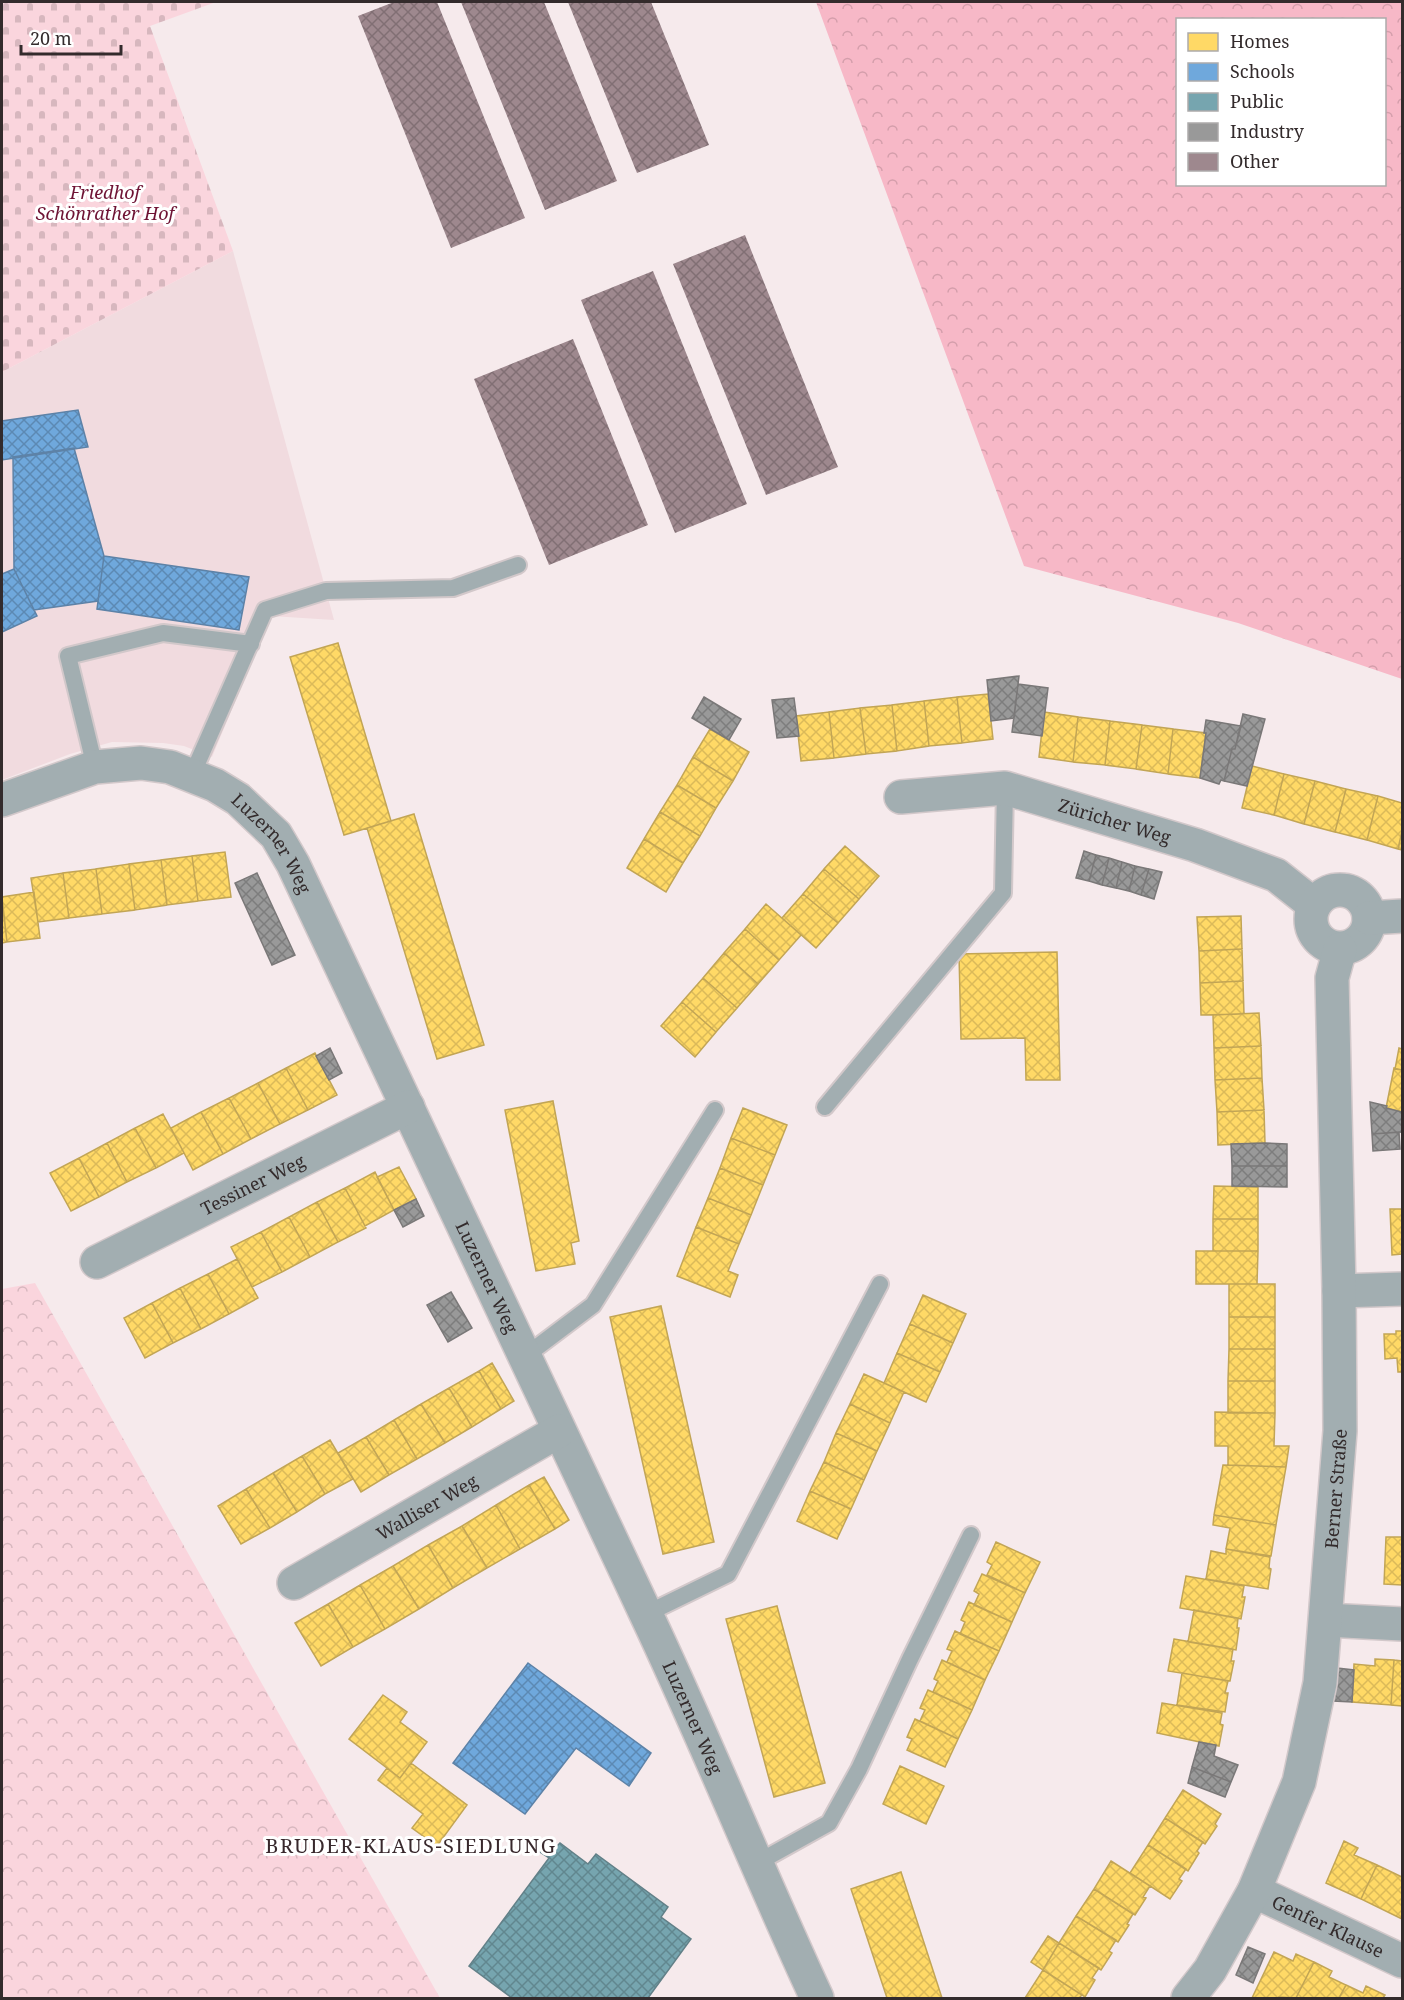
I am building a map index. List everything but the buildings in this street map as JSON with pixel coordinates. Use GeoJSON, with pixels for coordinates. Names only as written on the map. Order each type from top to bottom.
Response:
{"type":"FeatureCollection","features":[{"type":"Feature","properties":{"kind":"street","name":"Luzerner Weg"},"geometry":{"type":"LineString","coordinates":[[2,800],[94,767],[141,763],[170,767],[215,785],[238,799],[276,835],[293,864],[646,1614],[817,1998]]}},
{"type":"Feature","properties":{"kind":"street","name":"Züricher Weg"},"geometry":{"type":"LineString","coordinates":[[901,796],[1005,788],[1195,845],[1276,874],[1314,905]]}},
{"type":"Feature","properties":{"kind":"street"},"geometry":{"type":"LineString","coordinates":[[1334,890],[1354,893],[1362,899],[1370,918],[1366,933],[1359,941],[1340,948],[1330,947],[1321,942],[1314,934],[1311,924],[1314,905],[1324,893],[1334,890]]}},
{"type":"Feature","properties":{"kind":"street"},"geometry":{"type":"LineString","coordinates":[[1370,918],[1402,916]]}},
{"type":"Feature","properties":{"kind":"street","name":"Berner Straße"},"geometry":{"type":"LineString","coordinates":[[1188,1998],[1210,1970],[1254,1891],[1299,1782],[1320,1683],[1340,1431],[1332,978],[1340,948]]}},
{"type":"Feature","properties":{"kind":"street","name":"Tessiner Weg"},"geometry":{"type":"LineString","coordinates":[[97,1262],[408,1107]]}},
{"type":"Feature","properties":{"kind":"street"},"geometry":{"type":"LineString","coordinates":[[1339,1291],[1402,1289]]}},
{"type":"Feature","properties":{"kind":"street","name":"Walliser Weg"},"geometry":{"type":"LineString","coordinates":[[294,1583],[560,1431]]}},
{"type":"Feature","properties":{"kind":"street"},"geometry":{"type":"LineString","coordinates":[[1326,1620],[1402,1624]]}},
{"type":"Feature","properties":{"kind":"street","name":"Genfer Klause"},"geometry":{"type":"LineString","coordinates":[[1254,1891],[1402,1961]]}},
{"type":"Feature","properties":{"kind":"lane"},"geometry":{"type":"LineString","coordinates":[[192,775],[265,610],[326,591],[453,588],[518,565]]}},
{"type":"Feature","properties":{"kind":"lane"},"geometry":{"type":"LineString","coordinates":[[94,767],[68,656],[163,633],[251,644]]}},
{"type":"Feature","properties":{"kind":"lane"},"geometry":{"type":"LineString","coordinates":[[825,1107],[1003,893],[1005,788]]}},
{"type":"Feature","properties":{"kind":"lane"},"geometry":{"type":"LineString","coordinates":[[524,1357],[593,1305],[715,1110]]}},
{"type":"Feature","properties":{"kind":"lane"},"geometry":{"type":"LineString","coordinates":[[646,1614],[728,1574],[880,1284]]}},
{"type":"Feature","properties":{"kind":"lane"},"geometry":{"type":"LineString","coordinates":[[757,1863],[829,1823],[859,1769],[971,1535]]}},
{"type":"Feature","properties":{"kind":"shaded area"},"geometry":{"type":"Polygon","coordinates":[[[233,251],[334,620],[271,616],[212,757],[184,746],[163,743],[112,742],[70,754],[2,780],[2,372],[233,251]]]}},
{"type":"Feature","properties":{"kind":"green space","name":"Friedhof Schönrather Hof"},"geometry":{"type":"Polygon","coordinates":[[[2,2],[216,2],[150,26],[233,251],[2,372],[2,2]]]}},
{"type":"Feature","properties":{"kind":"green space"},"geometry":{"type":"Polygon","coordinates":[[[816,2],[1402,2],[1402,679],[1238,623],[1024,566],[816,2]]]}},
{"type":"Feature","properties":{"kind":"green space"},"geometry":{"type":"Polygon","coordinates":[[[35,1283],[440,1998],[2,1998],[2,1289],[35,1283]]]}},
{"type":"Feature","properties":{"kind":"district","name":"BRUDER-KLAUS-SIEDLUNG"},"geometry":{"type":"Point","coordinates":[411,1845]}}]}
